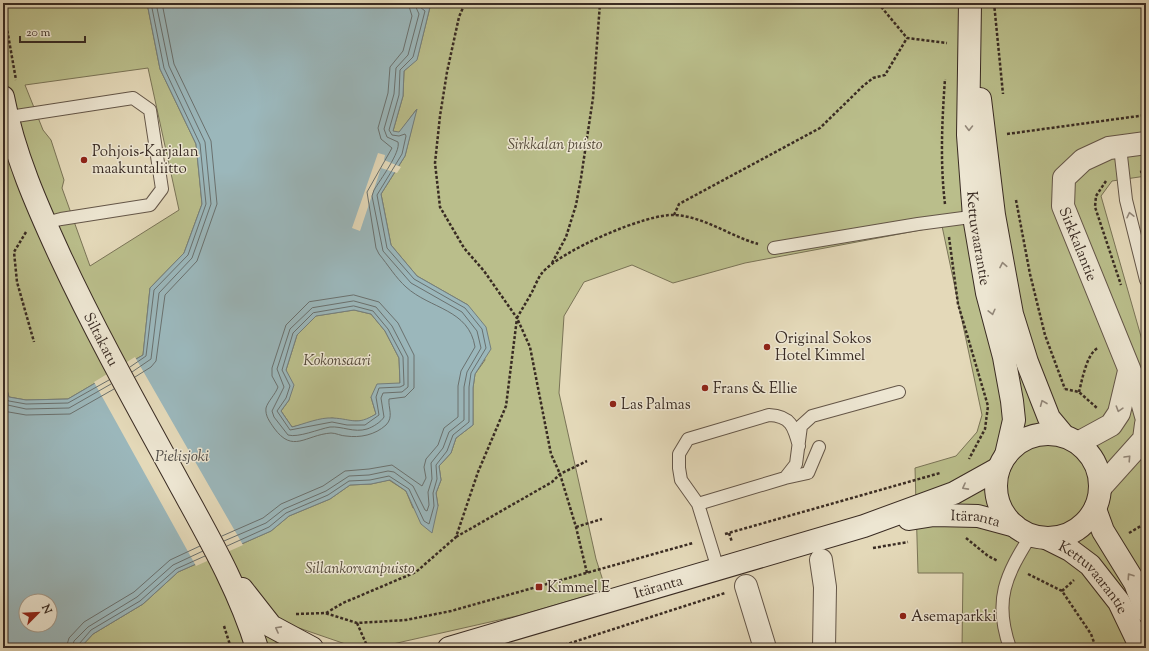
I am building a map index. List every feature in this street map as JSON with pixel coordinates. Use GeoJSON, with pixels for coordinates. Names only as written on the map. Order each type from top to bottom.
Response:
{"type":"FeatureCollection","features":[{"type":"Feature","properties":{"kind":"street","name":"Kettuvaarantie"},"geometry":{"type":"LineString","coordinates":[[970,11],[984,216],[987,293],[1004,357],[1014,420],[1003,462]]}},
{"type":"Feature","properties":{"kind":"street","name":"Siltakatu"},"geometry":{"type":"LineString","coordinates":[[9,112],[37,226],[84,307],[111,360],[226,569],[257,648]]}},
{"type":"Feature","properties":{"kind":"street","name":"Sirkkalantie"},"geometry":{"type":"LineString","coordinates":[[1144,402],[1129,371],[1062,206],[1064,178],[1083,160],[1109,148],[1146,143]]}},
{"type":"Feature","properties":{"kind":"street","name":"Kettuvaarantie"},"geometry":{"type":"LineString","coordinates":[[984,216],[1025,355],[1049,418],[1071,439]]}},
{"type":"Feature","properties":{"kind":"street"},"geometry":{"type":"LineString","coordinates":[[1071,439],[1112,425],[1119,413],[1129,371]]}},
{"type":"Feature","properties":{"kind":"street"},"geometry":{"type":"LineString","coordinates":[[1101,486],[1144,439],[1146,424]]}},
{"type":"Feature","properties":{"kind":"street"},"geometry":{"type":"LineString","coordinates":[[1045,433],[1071,439],[1090,454],[1098,468],[1101,486],[1095,509],[1083,525],[1068,534],[1031,533],[1005,514],[999,503],[996,486],[1003,462],[1021,441],[1045,433]]}},
{"type":"Feature","properties":{"kind":"street","name":"Itäranta"},"geometry":{"type":"LineString","coordinates":[[451,648],[864,526],[954,493],[1003,462]]}},
{"type":"Feature","properties":{"kind":"street","name":"Kettuvaarantie"},"geometry":{"type":"LineString","coordinates":[[1095,509],[1111,547],[1135,583],[1146,612]]}},
{"type":"Feature","properties":{"kind":"street","name":"Itäranta"},"geometry":{"type":"LineString","coordinates":[[864,526],[942,516],[978,516],[1031,533]]}},
{"type":"Feature","properties":{"kind":"street","name":"Kettuvaarantie"},"geometry":{"type":"LineString","coordinates":[[1031,533],[1070,550],[1090,565],[1119,602],[1141,648]]}},
{"type":"Feature","properties":{"kind":"street"},"geometry":{"type":"LineString","coordinates":[[821,560],[825,587],[824,648]]}},
{"type":"Feature","properties":{"kind":"street","name":"Siltakatu"},"geometry":{"type":"LineString","coordinates":[[226,569],[271,626],[312,648]]}},
{"type":"Feature","properties":{"kind":"street"},"geometry":{"type":"LineString","coordinates":[[746,586],[765,648]]}},
{"type":"Feature","properties":{"kind":"lane"},"geometry":{"type":"LineString","coordinates":[[9,112],[133,98],[150,110],[162,189],[150,205],[61,219],[37,226]]}},
{"type":"Feature","properties":{"kind":"lane"},"geometry":{"type":"LineString","coordinates":[[1120,147],[1126,200],[1146,280]]}},
{"type":"Feature","properties":{"kind":"lane"},"geometry":{"type":"LineString","coordinates":[[774,248],[984,216]]}},
{"type":"Feature","properties":{"kind":"lane"},"geometry":{"type":"LineString","coordinates":[[785,478],[796,464],[802,426],[812,416],[899,392]]}},
{"type":"Feature","properties":{"kind":"lane"},"geometry":{"type":"LineString","coordinates":[[718,569],[698,504],[681,480],[679,454],[688,439],[770,415],[779,416],[792,424],[799,446]]}},
{"type":"Feature","properties":{"kind":"lane"},"geometry":{"type":"LineString","coordinates":[[698,504],[785,478],[808,473],[819,447]]}},
{"type":"Feature","properties":{"kind":"lane"},"geometry":{"type":"LineString","coordinates":[[1010,648],[1003,623],[1005,586],[1011,568],[1031,533]]}},
{"type":"Feature","properties":{"kind":"path"},"geometry":{"type":"LineString","coordinates":[[465,3],[459,17],[447,72],[440,116],[435,163],[440,206],[464,248],[484,271],[517,318],[530,347],[551,454],[560,474],[576,527],[587,573]]}},
{"type":"Feature","properties":{"kind":"path"},"geometry":{"type":"LineString","coordinates":[[551,265],[566,237],[579,185],[593,98],[600,3]]}},
{"type":"Feature","properties":{"kind":"path"},"geometry":{"type":"LineString","coordinates":[[878,3],[907,38],[947,42]]}},
{"type":"Feature","properties":{"kind":"path"},"geometry":{"type":"LineString","coordinates":[[994,3],[1003,96]]}},
{"type":"Feature","properties":{"kind":"path"},"geometry":{"type":"LineString","coordinates":[[3,7],[12,63],[9,112]]}},
{"type":"Feature","properties":{"kind":"path"},"geometry":{"type":"LineString","coordinates":[[674,215],[680,204],[820,128],[863,86],[873,78],[885,75],[907,38]]}},
{"type":"Feature","properties":{"kind":"path"},"geometry":{"type":"LineString","coordinates":[[1007,134],[1146,115]]}},
{"type":"Feature","properties":{"kind":"path"},"geometry":{"type":"LineString","coordinates":[[1006,126],[1008,142]]}},
{"type":"Feature","properties":{"kind":"path"},"geometry":{"type":"LineString","coordinates":[[1015,193],[1030,274],[1045,335],[1065,389]]}},
{"type":"Feature","properties":{"kind":"path"},"geometry":{"type":"LineString","coordinates":[[456,537],[478,472],[506,406],[517,318],[542,273],[575,249],[646,219],[674,215],[708,223],[741,239],[774,248]]}},
{"type":"Feature","properties":{"kind":"path"},"geometry":{"type":"LineString","coordinates":[[34,342],[17,282],[14,252],[37,226]]}},
{"type":"Feature","properties":{"kind":"path"},"geometry":{"type":"LineString","coordinates":[[964,461],[970,458],[985,429],[988,406]]}},
{"type":"Feature","properties":{"kind":"path"},"geometry":{"type":"LineString","coordinates":[[325,613],[343,603],[416,572],[456,537],[552,482],[560,474],[587,461]]}},
{"type":"Feature","properties":{"kind":"path"},"geometry":{"type":"LineString","coordinates":[[295,614],[325,613],[357,623],[406,620],[451,612],[946,471]]}},
{"type":"Feature","properties":{"kind":"path"},"geometry":{"type":"LineString","coordinates":[[576,527],[602,520]]}},
{"type":"Feature","properties":{"kind":"path"},"geometry":{"type":"LineString","coordinates":[[1062,591],[1091,634],[1096,648]]}},
{"type":"Feature","properties":{"kind":"path"},"geometry":{"type":"LineString","coordinates":[[357,623],[368,648]]}},
{"type":"Feature","properties":{"kind":"green space"},"geometry":{"type":"Polygon","coordinates":[[[3,3],[147,3],[160,69],[196,144],[202,204],[184,253],[150,288],[143,355],[68,399],[26,400],[9,397],[3,376],[3,3]],[[148,68],[25,85],[43,130],[51,140],[64,180],[62,188],[90,266],[179,210],[148,68]]]}},
{"type":"Feature","properties":{"kind":"green space","name":"Sirkkalan puisto"},"geometry":{"type":"Polygon","coordinates":[[[416,3],[1146,3],[1146,176],[1112,181],[1101,196],[1146,354],[1146,648],[962,648],[963,573],[918,573],[915,468],[956,456],[977,432],[982,415],[942,226],[745,263],[673,283],[632,265],[584,282],[564,316],[559,393],[596,559],[606,590],[521,615],[375,648],[357,648],[299,628],[268,648],[80,648],[93,634],[143,604],[178,572],[271,531],[289,516],[330,499],[350,485],[371,484],[389,480],[406,491],[413,508],[438,506],[436,493],[441,480],[439,466],[451,453],[456,438],[473,425],[473,388],[475,374],[485,360],[468,305],[417,276],[391,245],[381,194],[405,156],[416,110],[399,133],[393,131],[403,96],[404,71],[417,59],[430,7],[416,3]]]}},
{"type":"Feature","properties":{"kind":"green space","name":"Kokonsaari"},"geometry":{"type":"Polygon","coordinates":[[[354,310],[371,314],[385,331],[399,358],[400,383],[371,397],[376,414],[364,421],[348,421],[332,418],[292,427],[281,411],[289,400],[286,370],[297,335],[315,316],[354,310]]]}},
{"type":"Feature","properties":{"kind":"water","name":"Pielisjoki"},"geometry":{"type":"Polygon","coordinates":[[[147,3],[416,3],[430,7],[417,60],[404,71],[403,96],[393,131],[399,132],[417,109],[405,156],[381,194],[391,245],[417,276],[468,305],[486,327],[491,349],[475,374],[473,388],[473,425],[456,438],[451,453],[439,466],[441,480],[436,493],[438,506],[432,533],[421,524],[406,491],[390,480],[371,484],[350,485],[330,499],[289,516],[271,531],[178,572],[143,604],[93,634],[80,648],[3,648],[3,376],[9,397],[26,400],[68,399],[143,355],[150,288],[184,253],[202,204],[196,144],[160,69],[147,3]],[[354,310],[316,316],[297,335],[286,370],[294,385],[289,400],[281,411],[292,427],[323,419],[333,418],[359,421],[369,418],[376,414],[371,397],[377,384],[400,383],[399,358],[385,331],[371,314],[354,310]]]}},
{"type":"Feature","properties":{"kind":"pier"},"geometry":{"type":"Polygon","coordinates":[[[378,153],[385,155],[384,160],[401,167],[397,173],[381,168],[360,231],[352,228],[378,153]]]}},
{"type":"Feature","properties":{"kind":"pier"},"geometry":{"type":"Polygon","coordinates":[[[135,357],[243,545],[196,566],[94,382],[135,357]]]}},
{"type":"Feature","properties":{"kind":"place","name":"Pohjois-Karjalan maakuntaliitto"},"geometry":{"type":"Point","coordinates":[84,160]}},
{"type":"Feature","properties":{"kind":"place","name":"Original Sokos Hotel Kimmel"},"geometry":{"type":"Point","coordinates":[767,347]}},
{"type":"Feature","properties":{"kind":"place","name":"Frans & Ellie"},"geometry":{"type":"Point","coordinates":[705,388]}},
{"type":"Feature","properties":{"kind":"place","name":"Las Palmas"},"geometry":{"type":"Point","coordinates":[613,404]}},
{"type":"Feature","properties":{"kind":"place","name":"Kimmel E"},"geometry":{"type":"Point","coordinates":[539,587]}},
{"type":"Feature","properties":{"kind":"place","name":"Asemaparkki"},"geometry":{"type":"Point","coordinates":[903,616]}},
{"type":"Feature","properties":{"kind":"park label","name":"Sillankorvanpuisto"},"geometry":{"type":"Point","coordinates":[360,568]}}]}
